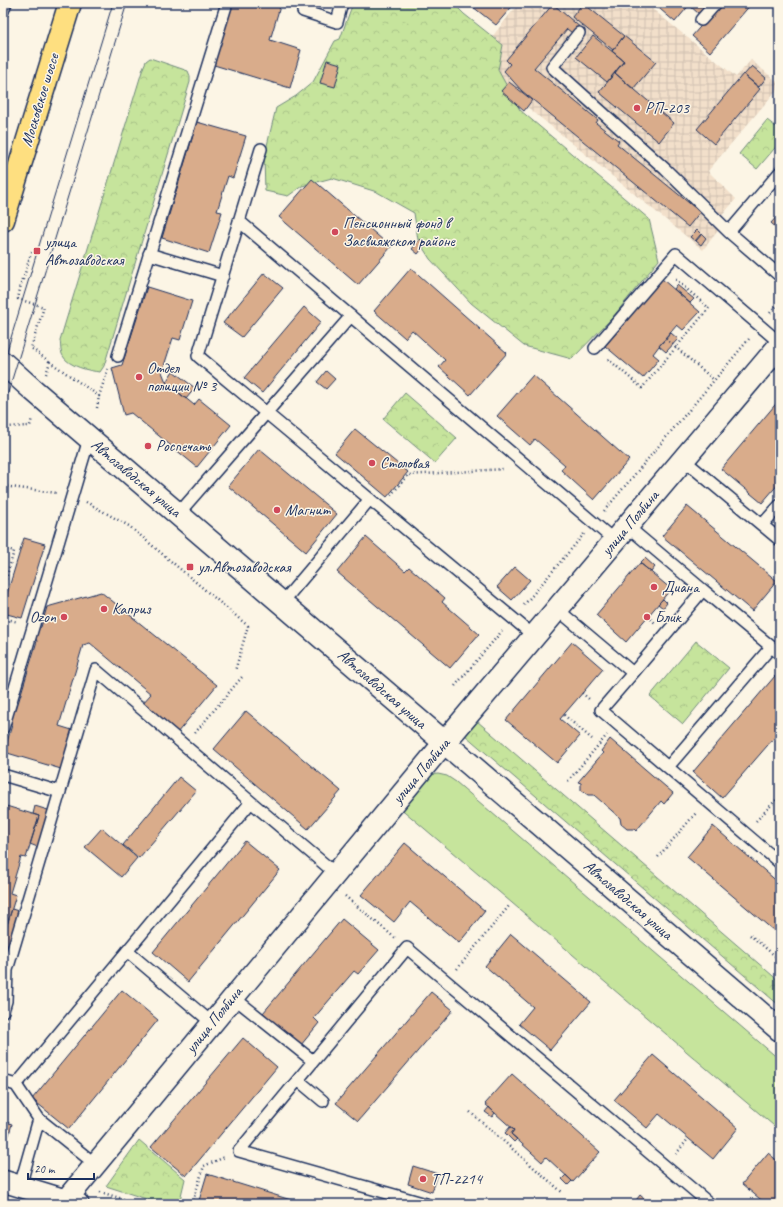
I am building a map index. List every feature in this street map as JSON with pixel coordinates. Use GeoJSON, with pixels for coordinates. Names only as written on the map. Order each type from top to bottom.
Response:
{"type":"FeatureCollection","features":[{"type":"Feature","properties":{"kind":"main road","name":"Московское шоссе"},"geometry":{"type":"LineString","coordinates":[[3,220],[70,3]]}},
{"type":"Feature","properties":{"kind":"street","name":"улица Полбина"},"geometry":{"type":"LineString","coordinates":[[72,1202],[95,1164],[234,997],[337,882],[444,743],[684,460],[780,344]]}},
{"type":"Feature","properties":{"kind":"street","name":"Автозаводская улица"},"geometry":{"type":"LineString","coordinates":[[3,363],[89,439],[780,1030]]}},
{"type":"Feature","properties":{"kind":"street"},"geometry":{"type":"LineString","coordinates":[[12,1183],[72,1202]]}},
{"type":"Feature","properties":{"kind":"lane"},"geometry":{"type":"LineString","coordinates":[[3,11],[6,3]]}},
{"type":"Feature","properties":{"kind":"lane"},"geometry":{"type":"LineString","coordinates":[[114,359],[149,254],[227,3]]}},
{"type":"Feature","properties":{"kind":"lane"},"geometry":{"type":"LineString","coordinates":[[303,11],[337,22],[342,3]]}},
{"type":"Feature","properties":{"kind":"lane"},"geometry":{"type":"LineString","coordinates":[[701,20],[716,3]]}},
{"type":"Feature","properties":{"kind":"lane"},"geometry":{"type":"LineString","coordinates":[[579,33],[552,67],[665,169],[729,232],[780,276]]}},
{"type":"Feature","properties":{"kind":"lane"},"geometry":{"type":"LineString","coordinates":[[261,149],[198,356],[534,636]]}},
{"type":"Feature","properties":{"kind":"lane"},"geometry":{"type":"LineString","coordinates":[[729,232],[780,172]]}},
{"type":"Feature","properties":{"kind":"lane"},"geometry":{"type":"LineString","coordinates":[[239,221],[593,523],[621,534],[703,590],[780,654]]}},
{"type":"Feature","properties":{"kind":"lane"},"geometry":{"type":"LineString","coordinates":[[149,254],[223,276]]}},
{"type":"Feature","properties":{"kind":"lane"},"geometry":{"type":"LineString","coordinates":[[595,348],[676,254],[760,325],[780,344]]}},
{"type":"Feature","properties":{"kind":"lane"},"geometry":{"type":"LineString","coordinates":[[178,514],[351,316]]}},
{"type":"Feature","properties":{"kind":"lane"},"geometry":{"type":"LineString","coordinates":[[3,728],[89,439]]}},
{"type":"Feature","properties":{"kind":"lane"},"geometry":{"type":"LineString","coordinates":[[684,460],[780,540]]}},
{"type":"Feature","properties":{"kind":"lane"},"geometry":{"type":"LineString","coordinates":[[282,603],[370,499]]}},
{"type":"Feature","properties":{"kind":"lane"},"geometry":{"type":"LineString","coordinates":[[762,525],[780,505]]}},
{"type":"Feature","properties":{"kind":"lane"},"geometry":{"type":"LineString","coordinates":[[703,590],[601,710],[780,863]]}},
{"type":"Feature","properties":{"kind":"lane"},"geometry":{"type":"LineString","coordinates":[[557,609],[633,673]]}},
{"type":"Feature","properties":{"kind":"lane"},"geometry":{"type":"LineString","coordinates":[[668,767],[771,647]]}},
{"type":"Feature","properties":{"kind":"lane"},"geometry":{"type":"LineString","coordinates":[[3,1011],[6,1001],[6,959],[60,792],[96,670],[250,802],[337,882]]}},
{"type":"Feature","properties":{"kind":"lane"},"geometry":{"type":"LineString","coordinates":[[3,775],[60,792]]}},
{"type":"Feature","properties":{"kind":"lane"},"geometry":{"type":"LineString","coordinates":[[16,1085],[250,802]]}},
{"type":"Feature","properties":{"kind":"lane"},"geometry":{"type":"LineString","coordinates":[[426,1204],[239,1151],[407,948],[710,1204]]}},
{"type":"Feature","properties":{"kind":"lane"},"geometry":{"type":"LineString","coordinates":[[127,951],[212,1023]]}},
{"type":"Feature","properties":{"kind":"lane"},"geometry":{"type":"LineString","coordinates":[[234,997],[313,1062]]}},
{"type":"Feature","properties":{"kind":"lane"},"geometry":{"type":"LineString","coordinates":[[298,1080],[323,1101]]}},
{"type":"Feature","properties":{"kind":"lane"},"geometry":{"type":"LineString","coordinates":[[3,1081],[16,1085],[40,1119],[95,1164]]}},
{"type":"Feature","properties":{"kind":"lane"},"geometry":{"type":"LineString","coordinates":[[12,1183],[40,1119]]}},
{"type":"Feature","properties":{"kind":"path"},"geometry":{"type":"LineString","coordinates":[[18,299],[32,250]]}},
{"type":"Feature","properties":{"kind":"path"},"geometry":{"type":"LineString","coordinates":[[595,348],[642,388],[710,308],[663,269]]}},
{"type":"Feature","properties":{"kind":"path"},"geometry":{"type":"LineString","coordinates":[[18,299],[22,279]]}},
{"type":"Feature","properties":{"kind":"path"},"geometry":{"type":"LineString","coordinates":[[18,299],[44,307],[31,348],[99,396]]}},
{"type":"Feature","properties":{"kind":"path"},"geometry":{"type":"LineString","coordinates":[[456,686],[780,302]]}},
{"type":"Feature","properties":{"kind":"path"},"geometry":{"type":"LineString","coordinates":[[666,339],[714,380]]}},
{"type":"Feature","properties":{"kind":"path"},"geometry":{"type":"LineString","coordinates":[[97,408],[99,396],[114,359]]}},
{"type":"Feature","properties":{"kind":"path"},"geometry":{"type":"LineString","coordinates":[[3,433],[5,427],[30,426],[50,362]]}},
{"type":"Feature","properties":{"kind":"path"},"geometry":{"type":"LineString","coordinates":[[370,499],[388,499],[408,475],[529,468]]}},
{"type":"Feature","properties":{"kind":"path"},"geometry":{"type":"LineString","coordinates":[[3,486],[73,495],[129,526],[248,626],[235,671]]}},
{"type":"Feature","properties":{"kind":"path"},"geometry":{"type":"LineString","coordinates":[[3,548],[14,551],[3,588]]}},
{"type":"Feature","properties":{"kind":"path"},"geometry":{"type":"LineString","coordinates":[[184,745],[242,677]]}},
{"type":"Feature","properties":{"kind":"path"},"geometry":{"type":"LineString","coordinates":[[564,715],[592,739]]}},
{"type":"Feature","properties":{"kind":"path"},"geometry":{"type":"LineString","coordinates":[[568,781],[617,723]]}},
{"type":"Feature","properties":{"kind":"path"},"geometry":{"type":"LineString","coordinates":[[745,833],[780,796]]}},
{"type":"Feature","properties":{"kind":"path"},"geometry":{"type":"LineString","coordinates":[[658,857],[707,800]]}},
{"type":"Feature","properties":{"kind":"path"},"geometry":{"type":"LineString","coordinates":[[337,882],[407,948]]}},
{"type":"Feature","properties":{"kind":"path"},"geometry":{"type":"LineString","coordinates":[[447,982],[509,906]]}},
{"type":"Feature","properties":{"kind":"path"},"geometry":{"type":"LineString","coordinates":[[750,935],[780,960]]}},
{"type":"Feature","properties":{"kind":"path"},"geometry":{"type":"LineString","coordinates":[[470,1112],[563,1193]]}},
{"type":"Feature","properties":{"kind":"path"},"geometry":{"type":"LineString","coordinates":[[192,1204],[204,1166],[239,1151]]}},
{"type":"Feature","properties":{"kind":"shaded area"},"geometry":{"type":"Polygon","coordinates":[[[519,3],[645,3],[736,77],[751,60],[780,84],[780,86],[708,171],[736,199],[720,218],[724,223],[703,250],[472,62],[519,3]]]}},
{"type":"Feature","properties":{"kind":"green space"},"geometry":{"type":"Polygon","coordinates":[[[353,3],[453,3],[464,14],[503,45],[498,70],[520,110],[649,219],[659,260],[612,318],[572,359],[524,346],[471,303],[430,259],[418,240],[414,213],[377,192],[332,178],[302,186],[288,196],[265,191],[264,158],[276,108],[296,96],[313,82],[335,41],[340,39],[353,3]]]}},
{"type":"Feature","properties":{"kind":"green space"},"geometry":{"type":"Polygon","coordinates":[[[150,58],[188,71],[190,82],[104,366],[100,372],[85,369],[69,363],[61,352],[60,340],[143,68],[146,61],[150,58]]]}},
{"type":"Feature","properties":{"kind":"green space"},"geometry":{"type":"Polygon","coordinates":[[[767,120],[780,130],[780,142],[757,169],[739,154],[767,120]]]}},
{"type":"Feature","properties":{"kind":"green space"},"geometry":{"type":"Polygon","coordinates":[[[405,393],[457,438],[435,463],[383,419],[405,393]]]}},
{"type":"Feature","properties":{"kind":"green space"},"geometry":{"type":"Polygon","coordinates":[[[696,641],[729,668],[683,724],[650,696],[696,641]]]}},
{"type":"Feature","properties":{"kind":"green space"},"geometry":{"type":"Polygon","coordinates":[[[477,721],[780,982],[780,1006],[465,735],[477,721]]]}},
{"type":"Feature","properties":{"kind":"green space"},"geometry":{"type":"Polygon","coordinates":[[[438,774],[447,776],[456,782],[780,1060],[780,1131],[398,806],[429,775],[438,774]]]}},
{"type":"Feature","properties":{"kind":"green space"},"geometry":{"type":"Polygon","coordinates":[[[139,1140],[185,1179],[179,1204],[162,1204],[106,1186],[139,1140]]]}},
{"type":"Feature","properties":{"kind":"building"},"geometry":{"type":"Polygon","coordinates":[[[233,3],[281,3],[270,40],[301,50],[290,88],[214,65],[233,3]]]}},
{"type":"Feature","properties":{"kind":"building"},"geometry":{"type":"Polygon","coordinates":[[[468,3],[515,3],[496,25],[468,3]]]}},
{"type":"Feature","properties":{"kind":"building"},"geometry":{"type":"Polygon","coordinates":[[[583,3],[624,36],[613,50],[572,17],[583,3]]]}},
{"type":"Feature","properties":{"kind":"building"},"geometry":{"type":"Polygon","coordinates":[[[653,3],[691,3],[675,22],[653,3]]]}},
{"type":"Feature","properties":{"kind":"building"},"geometry":{"type":"Polygon","coordinates":[[[691,3],[708,3],[699,14],[689,5],[691,3]]]}},
{"type":"Feature","properties":{"kind":"building"},"geometry":{"type":"Polygon","coordinates":[[[721,3],[752,3],[710,52],[692,36],[721,3]]]}},
{"type":"Feature","properties":{"kind":"building"},"geometry":{"type":"Polygon","coordinates":[[[553,4],[582,29],[576,36],[567,29],[534,68],[598,120],[596,123],[619,141],[617,144],[700,212],[688,227],[522,91],[504,71],[510,64],[506,60],[553,4]]]}},
{"type":"Feature","properties":{"kind":"building"},"geometry":{"type":"Polygon","coordinates":[[[593,36],[624,61],[607,82],[576,57],[593,36]]]}},
{"type":"Feature","properties":{"kind":"building"},"geometry":{"type":"Polygon","coordinates":[[[624,36],[656,62],[633,89],[615,73],[624,61],[612,51],[624,36]]]}},
{"type":"Feature","properties":{"kind":"building"},"geometry":{"type":"Polygon","coordinates":[[[327,60],[341,64],[335,87],[320,83],[327,60]]]}},
{"type":"Feature","properties":{"kind":"building"},"geometry":{"type":"Polygon","coordinates":[[[752,66],[766,78],[759,87],[744,75],[752,66]]]}},
{"type":"Feature","properties":{"kind":"building","name":"РП-203"},"geometry":{"type":"Polygon","coordinates":[[[615,73],[674,123],[659,142],[599,92],[615,73]]]}},
{"type":"Feature","properties":{"kind":"building"},"geometry":{"type":"Polygon","coordinates":[[[743,74],[760,89],[714,144],[697,129],[743,74]]]}},
{"type":"Feature","properties":{"kind":"building"},"geometry":{"type":"Polygon","coordinates":[[[509,82],[532,100],[524,111],[501,91],[509,82]]]}},
{"type":"Feature","properties":{"kind":"building"},"geometry":{"type":"Polygon","coordinates":[[[197,122],[246,136],[233,178],[228,176],[217,211],[222,212],[209,253],[162,238],[197,122]]]}},
{"type":"Feature","properties":{"kind":"building","name":"Пенсионный фонд в Засвияжском районе"},"geometry":{"type":"Polygon","coordinates":[[[312,179],[391,247],[358,285],[279,217],[312,179]]]}},
{"type":"Feature","properties":{"kind":"building"},"geometry":{"type":"Polygon","coordinates":[[[780,213],[780,231],[771,223],[780,213]]]}},
{"type":"Feature","properties":{"kind":"building"},"geometry":{"type":"Polygon","coordinates":[[[697,230],[701,234],[695,241],[690,237],[697,230]]]}},
{"type":"Feature","properties":{"kind":"building"},"geometry":{"type":"Polygon","coordinates":[[[702,234],[706,238],[701,245],[696,241],[702,234]]]}},
{"type":"Feature","properties":{"kind":"building"},"geometry":{"type":"Polygon","coordinates":[[[420,239],[426,244],[418,254],[412,249],[420,239]]]}},
{"type":"Feature","properties":{"kind":"building"},"geometry":{"type":"Polygon","coordinates":[[[411,268],[507,353],[470,395],[439,367],[445,360],[412,330],[405,338],[374,311],[411,268]]]}},
{"type":"Feature","properties":{"kind":"building"},"geometry":{"type":"Polygon","coordinates":[[[264,273],[283,288],[242,337],[223,323],[264,273]]]}},
{"type":"Feature","properties":{"kind":"building"},"geometry":{"type":"Polygon","coordinates":[[[662,279],[700,312],[683,330],[677,325],[653,354],[659,359],[643,378],[605,346],[662,279]]]}},
{"type":"Feature","properties":{"kind":"building"},"geometry":{"type":"Polygon","coordinates":[[[677,285],[694,299],[690,303],[674,289],[677,285]]]}},
{"type":"Feature","properties":{"kind":"building","name":"Отдел полиции № 3"},"geometry":{"type":"Polygon","coordinates":[[[147,287],[192,301],[180,340],[173,338],[162,372],[166,382],[194,405],[199,399],[231,425],[197,467],[131,413],[124,415],[112,368],[122,365],[147,287]]]}},
{"type":"Feature","properties":{"kind":"building"},"geometry":{"type":"Polygon","coordinates":[[[304,307],[321,322],[262,393],[244,378],[304,307]]]}},
{"type":"Feature","properties":{"kind":"building"},"geometry":{"type":"Polygon","coordinates":[[[671,333],[678,339],[666,352],[659,346],[671,333]]]}},
{"type":"Feature","properties":{"kind":"building"},"geometry":{"type":"Polygon","coordinates":[[[173,371],[195,388],[186,399],[166,382],[173,371]]]}},
{"type":"Feature","properties":{"kind":"building"},"geometry":{"type":"Polygon","coordinates":[[[326,371],[335,379],[326,389],[317,382],[326,371]]]}},
{"type":"Feature","properties":{"kind":"building"},"geometry":{"type":"Polygon","coordinates":[[[533,375],[629,460],[594,500],[561,470],[565,465],[535,439],[530,445],[497,416],[533,375]]]}},
{"type":"Feature","properties":{"kind":"building"},"geometry":{"type":"Polygon","coordinates":[[[780,399],[780,482],[762,503],[721,469],[780,399]]]}},
{"type":"Feature","properties":{"kind":"building"},"geometry":{"type":"Polygon","coordinates":[[[355,429],[408,472],[387,497],[335,453],[355,429]]]}},
{"type":"Feature","properties":{"kind":"building"},"geometry":{"type":"Polygon","coordinates":[[[259,449],[337,514],[306,552],[228,486],[259,449]]]}},
{"type":"Feature","properties":{"kind":"building"},"geometry":{"type":"Polygon","coordinates":[[[687,506],[777,581],[752,611],[662,536],[687,506]]]}},
{"type":"Feature","properties":{"kind":"building"},"geometry":{"type":"Polygon","coordinates":[[[366,537],[405,571],[409,567],[445,598],[442,602],[479,634],[450,668],[337,572],[366,537]]]}},
{"type":"Feature","properties":{"kind":"building"},"geometry":{"type":"Polygon","coordinates":[[[24,538],[45,544],[22,618],[3,613],[3,607],[24,538]]]}},
{"type":"Feature","properties":{"kind":"building"},"geometry":{"type":"Polygon","coordinates":[[[645,558],[655,567],[651,572],[640,563],[645,558]]]}},
{"type":"Feature","properties":{"kind":"building"},"geometry":{"type":"Polygon","coordinates":[[[640,563],[671,589],[626,642],[596,615],[640,563]]]}},
{"type":"Feature","properties":{"kind":"building"},"geometry":{"type":"Polygon","coordinates":[[[515,567],[530,580],[512,600],[497,587],[515,567]]]}},
{"type":"Feature","properties":{"kind":"building"},"geometry":{"type":"Polygon","coordinates":[[[101,592],[217,685],[177,733],[142,704],[151,694],[90,643],[83,645],[59,726],[72,730],[61,769],[4,752],[12,725],[9,720],[11,713],[16,710],[37,641],[34,636],[37,629],[41,627],[47,607],[101,592]]]}},
{"type":"Feature","properties":{"kind":"building"},"geometry":{"type":"Polygon","coordinates":[[[663,599],[667,603],[663,608],[658,604],[663,599]]]}},
{"type":"Feature","properties":{"kind":"building"},"geometry":{"type":"Polygon","coordinates":[[[572,642],[603,669],[560,719],[580,736],[557,763],[506,720],[572,642]]]}},
{"type":"Feature","properties":{"kind":"building"},"geometry":{"type":"Polygon","coordinates":[[[775,676],[780,680],[780,731],[722,798],[693,772],[775,676]]]}},
{"type":"Feature","properties":{"kind":"building"},"geometry":{"type":"Polygon","coordinates":[[[246,711],[341,791],[308,829],[214,749],[246,711]]]}},
{"type":"Feature","properties":{"kind":"building"},"geometry":{"type":"Polygon","coordinates":[[[610,739],[673,793],[664,804],[661,801],[636,831],[634,829],[627,829],[621,824],[620,818],[594,795],[588,795],[581,790],[581,783],[578,782],[603,753],[601,751],[610,739]]]}},
{"type":"Feature","properties":{"kind":"building"},"geometry":{"type":"Polygon","coordinates":[[[179,777],[196,791],[139,858],[123,845],[179,777]]]}},
{"type":"Feature","properties":{"kind":"building"},"geometry":{"type":"Polygon","coordinates":[[[3,805],[39,816],[26,858],[21,857],[10,893],[16,895],[3,938],[3,805]]]}},
{"type":"Feature","properties":{"kind":"building"},"geometry":{"type":"Polygon","coordinates":[[[35,806],[51,811],[40,848],[30,844],[39,816],[33,814],[35,806]]]}},
{"type":"Feature","properties":{"kind":"building"},"geometry":{"type":"Polygon","coordinates":[[[713,826],[780,884],[780,936],[687,857],[713,826]]]}},
{"type":"Feature","properties":{"kind":"building"},"geometry":{"type":"Polygon","coordinates":[[[102,828],[137,858],[121,877],[85,847],[102,828]]]}},
{"type":"Feature","properties":{"kind":"building"},"geometry":{"type":"Polygon","coordinates":[[[245,841],[280,870],[188,982],[153,952],[245,841]]]}},
{"type":"Feature","properties":{"kind":"building"},"geometry":{"type":"Polygon","coordinates":[[[405,843],[485,911],[459,943],[410,902],[394,922],[361,895],[405,843]]]}},
{"type":"Feature","properties":{"kind":"building"},"geometry":{"type":"Polygon","coordinates":[[[12,909],[21,912],[10,948],[3,946],[3,938],[12,909]]]}},
{"type":"Feature","properties":{"kind":"building"},"geometry":{"type":"Polygon","coordinates":[[[342,919],[379,950],[358,974],[354,971],[314,1018],[319,1023],[301,1045],[263,1013],[342,919]]]}},
{"type":"Feature","properties":{"kind":"building"},"geometry":{"type":"Polygon","coordinates":[[[511,934],[591,1002],[550,1050],[519,1024],[533,1007],[485,966],[511,934]]]}},
{"type":"Feature","properties":{"kind":"building"},"geometry":{"type":"Polygon","coordinates":[[[122,990],[158,1020],[69,1129],[32,1099],[122,990]]]}},
{"type":"Feature","properties":{"kind":"building"},"geometry":{"type":"Polygon","coordinates":[[[431,992],[453,1010],[358,1121],[336,1103],[431,992]]]}},
{"type":"Feature","properties":{"kind":"building"},"geometry":{"type":"Polygon","coordinates":[[[243,1038],[277,1067],[186,1176],[151,1147],[243,1038]]]}},
{"type":"Feature","properties":{"kind":"building"},"geometry":{"type":"Polygon","coordinates":[[[653,1055],[738,1128],[713,1159],[659,1114],[647,1128],[614,1100],[653,1055]]]}},
{"type":"Feature","properties":{"kind":"building"},"geometry":{"type":"Polygon","coordinates":[[[512,1074],[600,1152],[573,1182],[546,1157],[542,1162],[511,1134],[514,1130],[485,1104],[512,1074]]]}},
{"type":"Feature","properties":{"kind":"building"},"geometry":{"type":"Polygon","coordinates":[[[489,1107],[495,1113],[492,1117],[485,1112],[489,1107]]]}},
{"type":"Feature","properties":{"kind":"building"},"geometry":{"type":"Polygon","coordinates":[[[3,1121],[12,1124],[3,1155],[3,1121]]]}},
{"type":"Feature","properties":{"kind":"building"},"geometry":{"type":"Polygon","coordinates":[[[510,1127],[514,1130],[511,1134],[517,1139],[514,1142],[505,1133],[510,1127]]]}},
{"type":"Feature","properties":{"kind":"building"},"geometry":{"type":"Polygon","coordinates":[[[768,1153],[780,1163],[780,1204],[766,1204],[742,1184],[768,1153]]]}},
{"type":"Feature","properties":{"kind":"building","name":"ТП-2214"},"geometry":{"type":"Polygon","coordinates":[[[413,1166],[438,1174],[432,1192],[408,1184],[413,1166]]]}},
{"type":"Feature","properties":{"kind":"building"},"geometry":{"type":"Polygon","coordinates":[[[207,1174],[304,1204],[198,1204],[207,1174]]]}},
{"type":"Feature","properties":{"kind":"building"},"geometry":{"type":"Polygon","coordinates":[[[566,1175],[572,1181],[568,1185],[562,1179],[566,1175]]]}},
{"type":"Feature","properties":{"kind":"building"},"geometry":{"type":"Polygon","coordinates":[[[640,1195],[648,1202],[646,1204],[633,1204],[640,1195]]]}},
{"type":"Feature","properties":{"kind":"building"},"geometry":{"type":"Polygon","coordinates":[[[677,1201],[680,1204],[647,1204],[648,1203],[677,1201]]]}},
{"type":"Feature","properties":{"kind":"tram line"},"geometry":{"type":"LineString","coordinates":[[3,364],[113,3]]}},
{"type":"Feature","properties":{"kind":"tram line"},"geometry":{"type":"LineString","coordinates":[[3,409],[127,3]]}},
{"type":"Feature","properties":{"kind":"place","name":"РП-203"},"geometry":{"type":"Point","coordinates":[637,108]}},
{"type":"Feature","properties":{"kind":"place","name":"Пенсионный фонд в Засвияжском районе"},"geometry":{"type":"Point","coordinates":[335,232]}},
{"type":"Feature","properties":{"kind":"place","name":"улица Автозаводская"},"geometry":{"type":"Point","coordinates":[37,251]}},
{"type":"Feature","properties":{"kind":"place","name":"Отдел полиции № 3"},"geometry":{"type":"Point","coordinates":[139,377]}},
{"type":"Feature","properties":{"kind":"place","name":"Роспечать"},"geometry":{"type":"Point","coordinates":[148,446]}},
{"type":"Feature","properties":{"kind":"place","name":"Столовая"},"geometry":{"type":"Point","coordinates":[372,463]}},
{"type":"Feature","properties":{"kind":"place","name":"Магнит"},"geometry":{"type":"Point","coordinates":[277,510]}},
{"type":"Feature","properties":{"kind":"place","name":"ул.Автозаводская"},"geometry":{"type":"Point","coordinates":[190,567]}},
{"type":"Feature","properties":{"kind":"place","name":"Диана"},"geometry":{"type":"Point","coordinates":[654,587]}},
{"type":"Feature","properties":{"kind":"place","name":"Каприз"},"geometry":{"type":"Point","coordinates":[104,609]}},
{"type":"Feature","properties":{"kind":"place","name":"Ozon"},"geometry":{"type":"Point","coordinates":[64,617]}},
{"type":"Feature","properties":{"kind":"place","name":"Блик"},"geometry":{"type":"Point","coordinates":[647,617]}},
{"type":"Feature","properties":{"kind":"place","name":"ТП-2214"},"geometry":{"type":"Point","coordinates":[423,1179]}}]}
